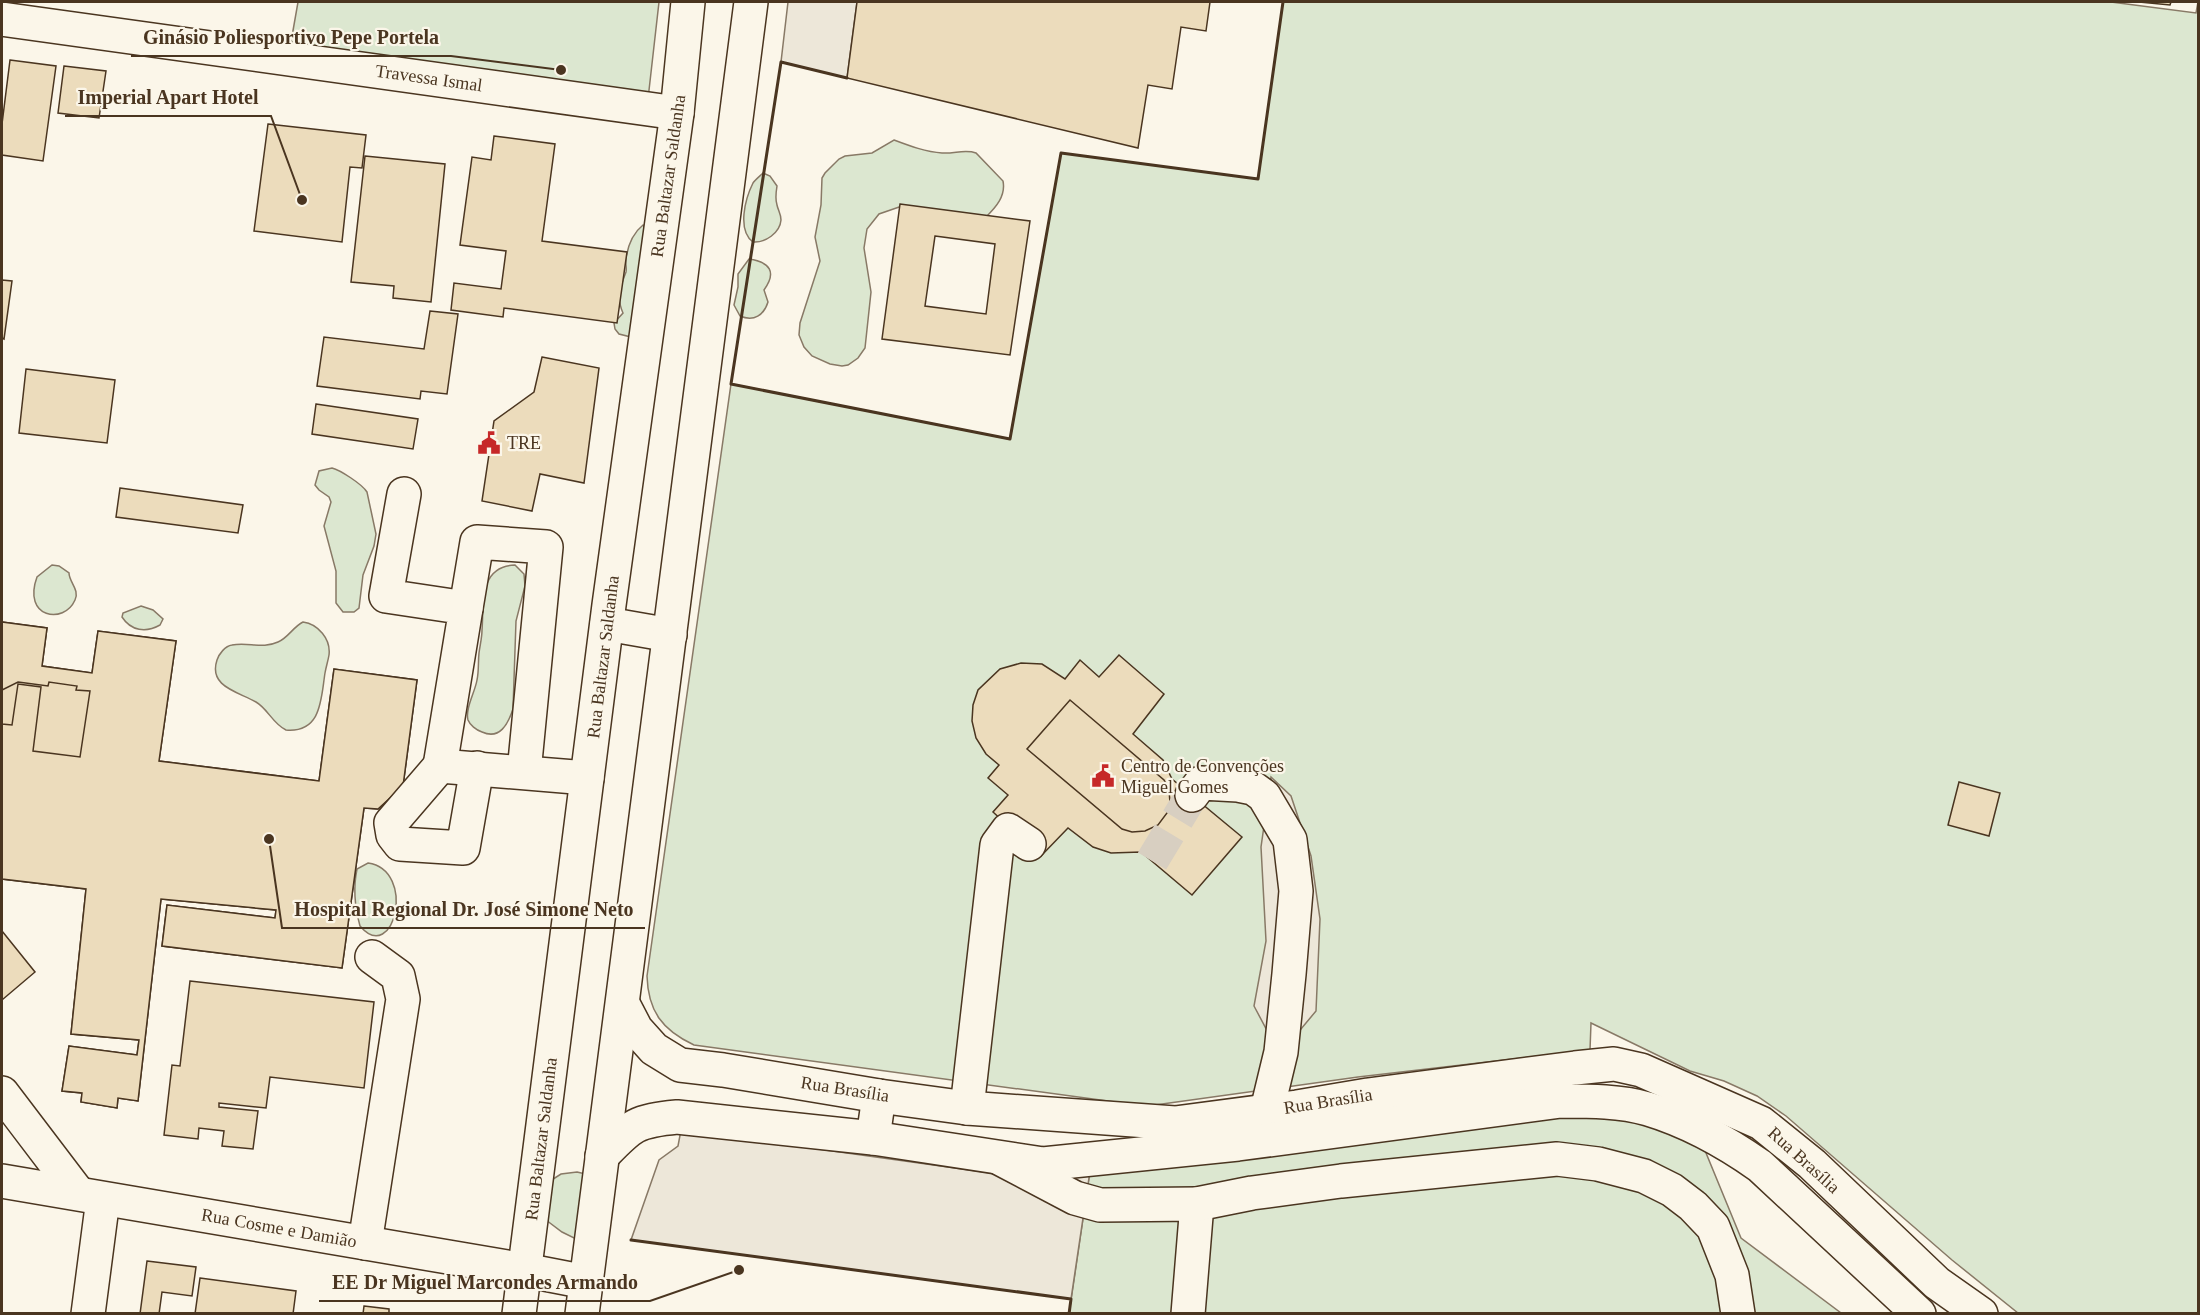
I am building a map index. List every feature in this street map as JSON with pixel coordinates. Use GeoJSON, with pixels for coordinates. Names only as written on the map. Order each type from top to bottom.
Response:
{"type":"FeatureCollection","features":[{"type":"Feature","properties":{"kind":"main road","name":"Rua Baltazar Saldanha"},"geometry":{"type":"LineString","coordinates":[[519,1314],[607,624],[677,113],[688,2]]}},
{"type":"Feature","properties":{"kind":"main road"},"geometry":{"type":"LineString","coordinates":[[575,1291],[602,1156],[623,1004],[751,2]]}},
{"type":"Feature","properties":{"kind":"main road","name":"Travessa Ismal"},"geometry":{"type":"LineString","coordinates":[[2,20],[677,113]]}},
{"type":"Feature","properties":{"kind":"main road"},"geometry":{"type":"LineString","coordinates":[[404,494],[386,596],[466,608]]}},
{"type":"Feature","properties":{"kind":"main road"},"geometry":{"type":"LineString","coordinates":[[477,768],[463,848],[400,844],[393,836],[392,823],[440,766],[477,542],[546,547],[524,772]]}},
{"type":"Feature","properties":{"kind":"main road"},"geometry":{"type":"LineString","coordinates":[[607,624],[670,635]]}},
{"type":"Feature","properties":{"kind":"main road"},"geometry":{"type":"LineString","coordinates":[[440,766],[587,778]]}},
{"type":"Feature","properties":{"kind":"main road"},"geometry":{"type":"LineString","coordinates":[[1192,795],[1201,783],[1221,783],[1252,788],[1264,796],[1290,840],[1296,891],[1281,1052],[1267,1110]]}},
{"type":"Feature","properties":{"kind":"main road"},"geometry":{"type":"LineString","coordinates":[[968,1108],[998,845],[1008,830],[1029,844]]}},
{"type":"Feature","properties":{"kind":"main road"},"geometry":{"type":"LineString","coordinates":[[365,1243],[403,999],[398,976],[372,957]]}},
{"type":"Feature","properties":{"kind":"main road","name":"Rua Brasília"},"geometry":{"type":"LineString","coordinates":[[623,1004],[636,1029],[654,1049],[680,1065],[968,1108],[1175,1123],[1575,1068],[1614,1064],[1641,1070],[1761,1123],[1812,1164],[1937,1283],[1981,1314]]}},
{"type":"Feature","properties":{"kind":"main road"},"geometry":{"type":"LineString","coordinates":[[2,1093],[90,1196],[88,1314]]}},
{"type":"Feature","properties":{"kind":"main road"},"geometry":{"type":"LineString","coordinates":[[873,1138],[879,1096]]}},
{"type":"Feature","properties":{"kind":"main road","name":"Rua Brasília"},"geometry":{"type":"LineString","coordinates":[[602,1156],[632,1127],[649,1119],[676,1117],[873,1138],[1042,1164],[1238,1144],[1561,1101],[1601,1101],[1648,1109],[1732,1146],[1760,1166],[1919,1314]]}},
{"type":"Feature","properties":{"kind":"main road"},"geometry":{"type":"LineString","coordinates":[[993,1155],[1075,1198],[1100,1205],[1197,1204],[1252,1193],[1341,1181],[1557,1160],[1598,1164],[1644,1176],[1672,1190],[1693,1206],[1713,1227],[1732,1275],[1738,1314]]}},
{"type":"Feature","properties":{"kind":"main road","name":"Rua Cosme e Damião"},"geometry":{"type":"LineString","coordinates":[[2,1181],[524,1270],[575,1291]]}},
{"type":"Feature","properties":{"kind":"main road"},"geometry":{"type":"LineString","coordinates":[[1188,1314],[1197,1204]]}},
{"type":"Feature","properties":{"kind":"green space"},"geometry":{"type":"Polygon","coordinates":[[[298,2],[659,2],[648,99],[291,42],[298,2]]]}},
{"type":"Feature","properties":{"kind":"green space"},"geometry":{"type":"Polygon","coordinates":[[[1283,2],[2111,2],[2196,13],[2198,2],[2198,1313],[2018,1313],[1952,1260],[1786,1116],[1757,1096],[1724,1081],[1690,1071],[1591,1023],[1590,1050],[1358,1077],[1155,1105],[1137,1105],[694,1045],[673,1033],[659,1018],[650,999],[647,976],[731,384],[1010,439],[1061,153],[1258,179],[1283,2]]]}},
{"type":"Feature","properties":{"kind":"green space"},"geometry":{"type":"Polygon","coordinates":[[[894,140],[936,152],[976,153],[1003,181],[1002,196],[986,217],[902,206],[879,214],[867,229],[864,248],[871,292],[865,348],[858,358],[848,365],[830,364],[812,356],[804,347],[799,335],[800,323],[820,261],[815,237],[821,205],[822,178],[839,159],[845,156],[872,153],[894,140]]]}},
{"type":"Feature","properties":{"kind":"green space"},"geometry":{"type":"Polygon","coordinates":[[[763,173],[770,176],[777,186],[776,200],[781,220],[775,233],[762,241],[753,242],[745,230],[744,214],[747,197],[753,183],[763,173]]]}},
{"type":"Feature","properties":{"kind":"green space"},"geometry":{"type":"Polygon","coordinates":[[[643,225],[649,234],[631,337],[619,334],[614,323],[623,313],[620,292],[626,272],[628,248],[643,225]]]}},
{"type":"Feature","properties":{"kind":"green space"},"geometry":{"type":"Polygon","coordinates":[[[749,259],[766,265],[771,273],[764,290],[768,302],[761,314],[754,318],[740,316],[734,305],[738,274],[749,259]]]}},
{"type":"Feature","properties":{"kind":"green space"},"geometry":{"type":"Polygon","coordinates":[[[332,468],[351,478],[367,492],[376,534],[363,575],[359,608],[354,612],[343,612],[336,603],[336,571],[324,526],[331,502],[329,497],[315,485],[319,471],[332,468]]]}},
{"type":"Feature","properties":{"kind":"green space"},"geometry":{"type":"Polygon","coordinates":[[[52,565],[59,566],[69,573],[76,593],[70,608],[54,615],[40,609],[35,601],[34,591],[37,577],[52,565]]]}},
{"type":"Feature","properties":{"kind":"green space"},"geometry":{"type":"Polygon","coordinates":[[[515,565],[524,574],[525,586],[516,621],[513,709],[502,729],[494,734],[488,734],[473,727],[467,716],[478,677],[485,589],[495,572],[503,567],[515,565]]]}},
{"type":"Feature","properties":{"kind":"green space"},"geometry":{"type":"Polygon","coordinates":[[[141,606],[153,610],[163,619],[160,625],[144,630],[134,628],[122,617],[123,613],[141,606]]]}},
{"type":"Feature","properties":{"kind":"green space"},"geometry":{"type":"Polygon","coordinates":[[[303,622],[314,626],[326,638],[329,655],[318,712],[307,726],[286,730],[260,705],[221,683],[215,669],[218,658],[227,647],[238,644],[272,644],[282,640],[303,622]]]}},
{"type":"Feature","properties":{"kind":"green space"},"geometry":{"type":"Polygon","coordinates":[[[368,863],[383,869],[392,881],[396,897],[395,912],[390,925],[382,934],[372,935],[360,926],[358,919],[355,891],[357,869],[368,863]]]}},
{"type":"Feature","properties":{"kind":"green space"},"geometry":{"type":"Polygon","coordinates":[[[1590,1108],[1699,1136],[1741,1238],[1841,1313],[1069,1314],[1090,1171],[1590,1108]]]}},
{"type":"Feature","properties":{"kind":"green space"},"geometry":{"type":"Polygon","coordinates":[[[577,1172],[590,1175],[576,1239],[546,1220],[550,1181],[561,1174],[577,1172]]]}},
{"type":"Feature","properties":{"kind":"shaded area"},"geometry":{"type":"Polygon","coordinates":[[[788,2],[857,2],[847,78],[781,62],[788,2]]]}},
{"type":"Feature","properties":{"kind":"shaded area"},"geometry":{"type":"Polygon","coordinates":[[[1271,777],[1291,796],[1311,856],[1320,919],[1316,1011],[1291,1041],[1271,1038],[1254,1006],[1266,941],[1261,847],[1271,777]]]}},
{"type":"Feature","properties":{"kind":"shaded area"},"geometry":{"type":"Polygon","coordinates":[[[681,1130],[1019,1177],[1090,1171],[1071,1299],[631,1240],[659,1160],[678,1146],[681,1130]]]}},
{"type":"Feature","properties":{"kind":"building"},"geometry":{"type":"Polygon","coordinates":[[[857,2],[1210,2],[1206,31],[1181,27],[1172,89],[1148,85],[1138,148],[847,78],[857,2]]]}},
{"type":"Feature","properties":{"kind":"building"},"geometry":{"type":"Polygon","coordinates":[[[2139,2],[2171,2],[2170,5],[2139,2]]]}},
{"type":"Feature","properties":{"kind":"building"},"geometry":{"type":"Polygon","coordinates":[[[10,60],[56,66],[43,161],[2,155],[2,124],[10,60]]]}},
{"type":"Feature","properties":{"kind":"building"},"geometry":{"type":"Polygon","coordinates":[[[64,66],[106,71],[99,118],[58,113],[64,66]]]}},
{"type":"Feature","properties":{"kind":"building"},"geometry":{"type":"Polygon","coordinates":[[[268,124],[366,135],[362,168],[350,167],[342,242],[254,231],[268,124]]]}},
{"type":"Feature","properties":{"kind":"building"},"geometry":{"type":"Polygon","coordinates":[[[494,136],[555,144],[542,241],[627,252],[617,323],[504,308],[503,317],[451,310],[454,283],[501,289],[506,251],[460,245],[472,157],[491,160],[494,136]]]}},
{"type":"Feature","properties":{"kind":"building"},"geometry":{"type":"Polygon","coordinates":[[[365,156],[445,164],[431,302],[393,298],[394,286],[351,282],[365,156]]]}},
{"type":"Feature","properties":{"kind":"building"},"geometry":{"type":"Polygon","coordinates":[[[900,204],[1030,221],[1010,355],[882,339],[900,204]],[[935,236],[925,306],[986,314],[995,244],[935,236]]]}},
{"type":"Feature","properties":{"kind":"building"},"geometry":{"type":"Polygon","coordinates":[[[2,280],[12,281],[4,339],[2,338],[2,280]]]}},
{"type":"Feature","properties":{"kind":"building"},"geometry":{"type":"Polygon","coordinates":[[[430,311],[458,314],[447,394],[421,391],[420,399],[317,386],[324,337],[424,349],[430,311]]]}},
{"type":"Feature","properties":{"kind":"building"},"geometry":{"type":"Polygon","coordinates":[[[542,357],[599,368],[584,483],[540,474],[532,511],[482,501],[494,421],[534,392],[542,357]]]}},
{"type":"Feature","properties":{"kind":"building"},"geometry":{"type":"Polygon","coordinates":[[[26,369],[115,380],[107,443],[19,433],[26,369]]]}},
{"type":"Feature","properties":{"kind":"building"},"geometry":{"type":"Polygon","coordinates":[[[316,404],[418,419],[413,449],[312,434],[316,404]]]}},
{"type":"Feature","properties":{"kind":"building"},"geometry":{"type":"Polygon","coordinates":[[[120,488],[243,505],[238,533],[116,517],[120,488]]]}},
{"type":"Feature","properties":{"kind":"building"},"geometry":{"type":"Polygon","coordinates":[[[2,622],[47,628],[42,666],[92,673],[98,631],[176,641],[159,761],[319,781],[334,669],[417,680],[403,786],[378,809],[364,808],[342,968],[162,946],[167,905],[275,918],[276,910],[161,899],[138,1101],[118,1098],[117,1108],[81,1102],[82,1093],[62,1091],[69,1046],[137,1055],[139,1040],[71,1034],[86,889],[2,879],[2,622]],[[148,844],[142,888],[162,890],[163,879],[278,890],[282,860],[148,844]]]}},
{"type":"Feature","properties":{"kind":"building"},"geometry":{"type":"Polygon","coordinates":[[[2,622],[47,628],[42,666],[92,673],[98,631],[176,641],[159,761],[319,781],[334,669],[417,680],[403,786],[378,809],[364,808],[342,968],[162,946],[167,905],[275,918],[276,910],[161,899],[138,1101],[118,1098],[117,1108],[81,1102],[82,1093],[62,1091],[69,1046],[137,1055],[139,1040],[71,1034],[86,889],[2,879],[2,622]]]}},
{"type":"Feature","properties":{"kind":"building"},"geometry":{"type":"Polygon","coordinates":[[[1119,655],[1164,694],[1133,734],[1163,760],[1172,779],[1242,837],[1192,895],[1141,852],[1111,853],[1093,847],[1068,828],[1041,856],[993,812],[1008,795],[988,778],[999,765],[986,754],[976,738],[972,721],[973,705],[978,690],[1000,669],[1021,663],[1042,664],[1065,679],[1080,660],[1099,677],[1119,655]]]}},
{"type":"Feature","properties":{"kind":"building"},"geometry":{"type":"Polygon","coordinates":[[[18,682],[48,686],[49,682],[77,686],[76,690],[90,691],[80,757],[33,751],[41,687],[18,684],[12,725],[2,724],[2,690],[18,682]]]}},
{"type":"Feature","properties":{"kind":"building"},"geometry":{"type":"Polygon","coordinates":[[[1070,700],[1164,780],[1169,790],[1170,803],[1167,813],[1158,825],[1145,831],[1132,832],[1122,829],[1027,749],[1070,700]]]}},
{"type":"Feature","properties":{"kind":"building"},"geometry":{"type":"Polygon","coordinates":[[[1959,782],[2000,793],[1989,836],[1948,825],[1959,782]]]}},
{"type":"Feature","properties":{"kind":"building"},"geometry":{"type":"Polygon","coordinates":[[[2,931],[35,972],[2,1000],[2,931]]]}},
{"type":"Feature","properties":{"kind":"building"},"geometry":{"type":"Polygon","coordinates":[[[190,981],[374,1002],[364,1088],[270,1077],[266,1108],[219,1103],[219,1107],[258,1111],[253,1149],[222,1146],[224,1131],[199,1128],[198,1139],[164,1135],[172,1065],[180,1066],[190,981]]]}},
{"type":"Feature","properties":{"kind":"building"},"geometry":{"type":"Polygon","coordinates":[[[147,1261],[196,1267],[192,1296],[162,1292],[159,1314],[140,1314],[147,1261]]]}},
{"type":"Feature","properties":{"kind":"building"},"geometry":{"type":"Polygon","coordinates":[[[200,1278],[296,1291],[293,1314],[195,1314],[200,1278]]]}},
{"type":"Feature","properties":{"kind":"building"},"geometry":{"type":"Polygon","coordinates":[[[364,1306],[389,1309],[389,1314],[363,1314],[364,1306]]]}},
{"type":"Feature","properties":{"kind":"tunnel"},"geometry":{"type":"LineString","coordinates":[[1152,861],[1192,795]]}},
{"type":"Feature","properties":{"kind":"wall"},"geometry":{"type":"LineString","coordinates":[[847,78],[781,62],[731,384],[1010,439],[1061,153],[1258,179],[1283,2]]}},
{"type":"Feature","properties":{"kind":"wall"},"geometry":{"type":"LineString","coordinates":[[631,1240],[1071,1299],[1069,1314]]}},
{"type":"Feature","properties":{"kind":"place","name":"Ginásio Poliesportivo Pepe Portela"},"geometry":{"type":"Point","coordinates":[561,70]}},
{"type":"Feature","properties":{"kind":"place","name":"Imperial Apart Hotel"},"geometry":{"type":"Point","coordinates":[302,200]}},
{"type":"Feature","properties":{"kind":"place","name":"TRE"},"geometry":{"type":"Point","coordinates":[489,443]}},
{"type":"Feature","properties":{"kind":"place","name":"Centro de Convenções Miguel Gomes"},"geometry":{"type":"Point","coordinates":[1103,776]}},
{"type":"Feature","properties":{"kind":"place","name":"Hospital Regional Dr. José Simone Neto"},"geometry":{"type":"Point","coordinates":[269,839]}},
{"type":"Feature","properties":{"kind":"place","name":"EE Dr Miguel Marcondes Armando"},"geometry":{"type":"Point","coordinates":[739,1270]}}]}
